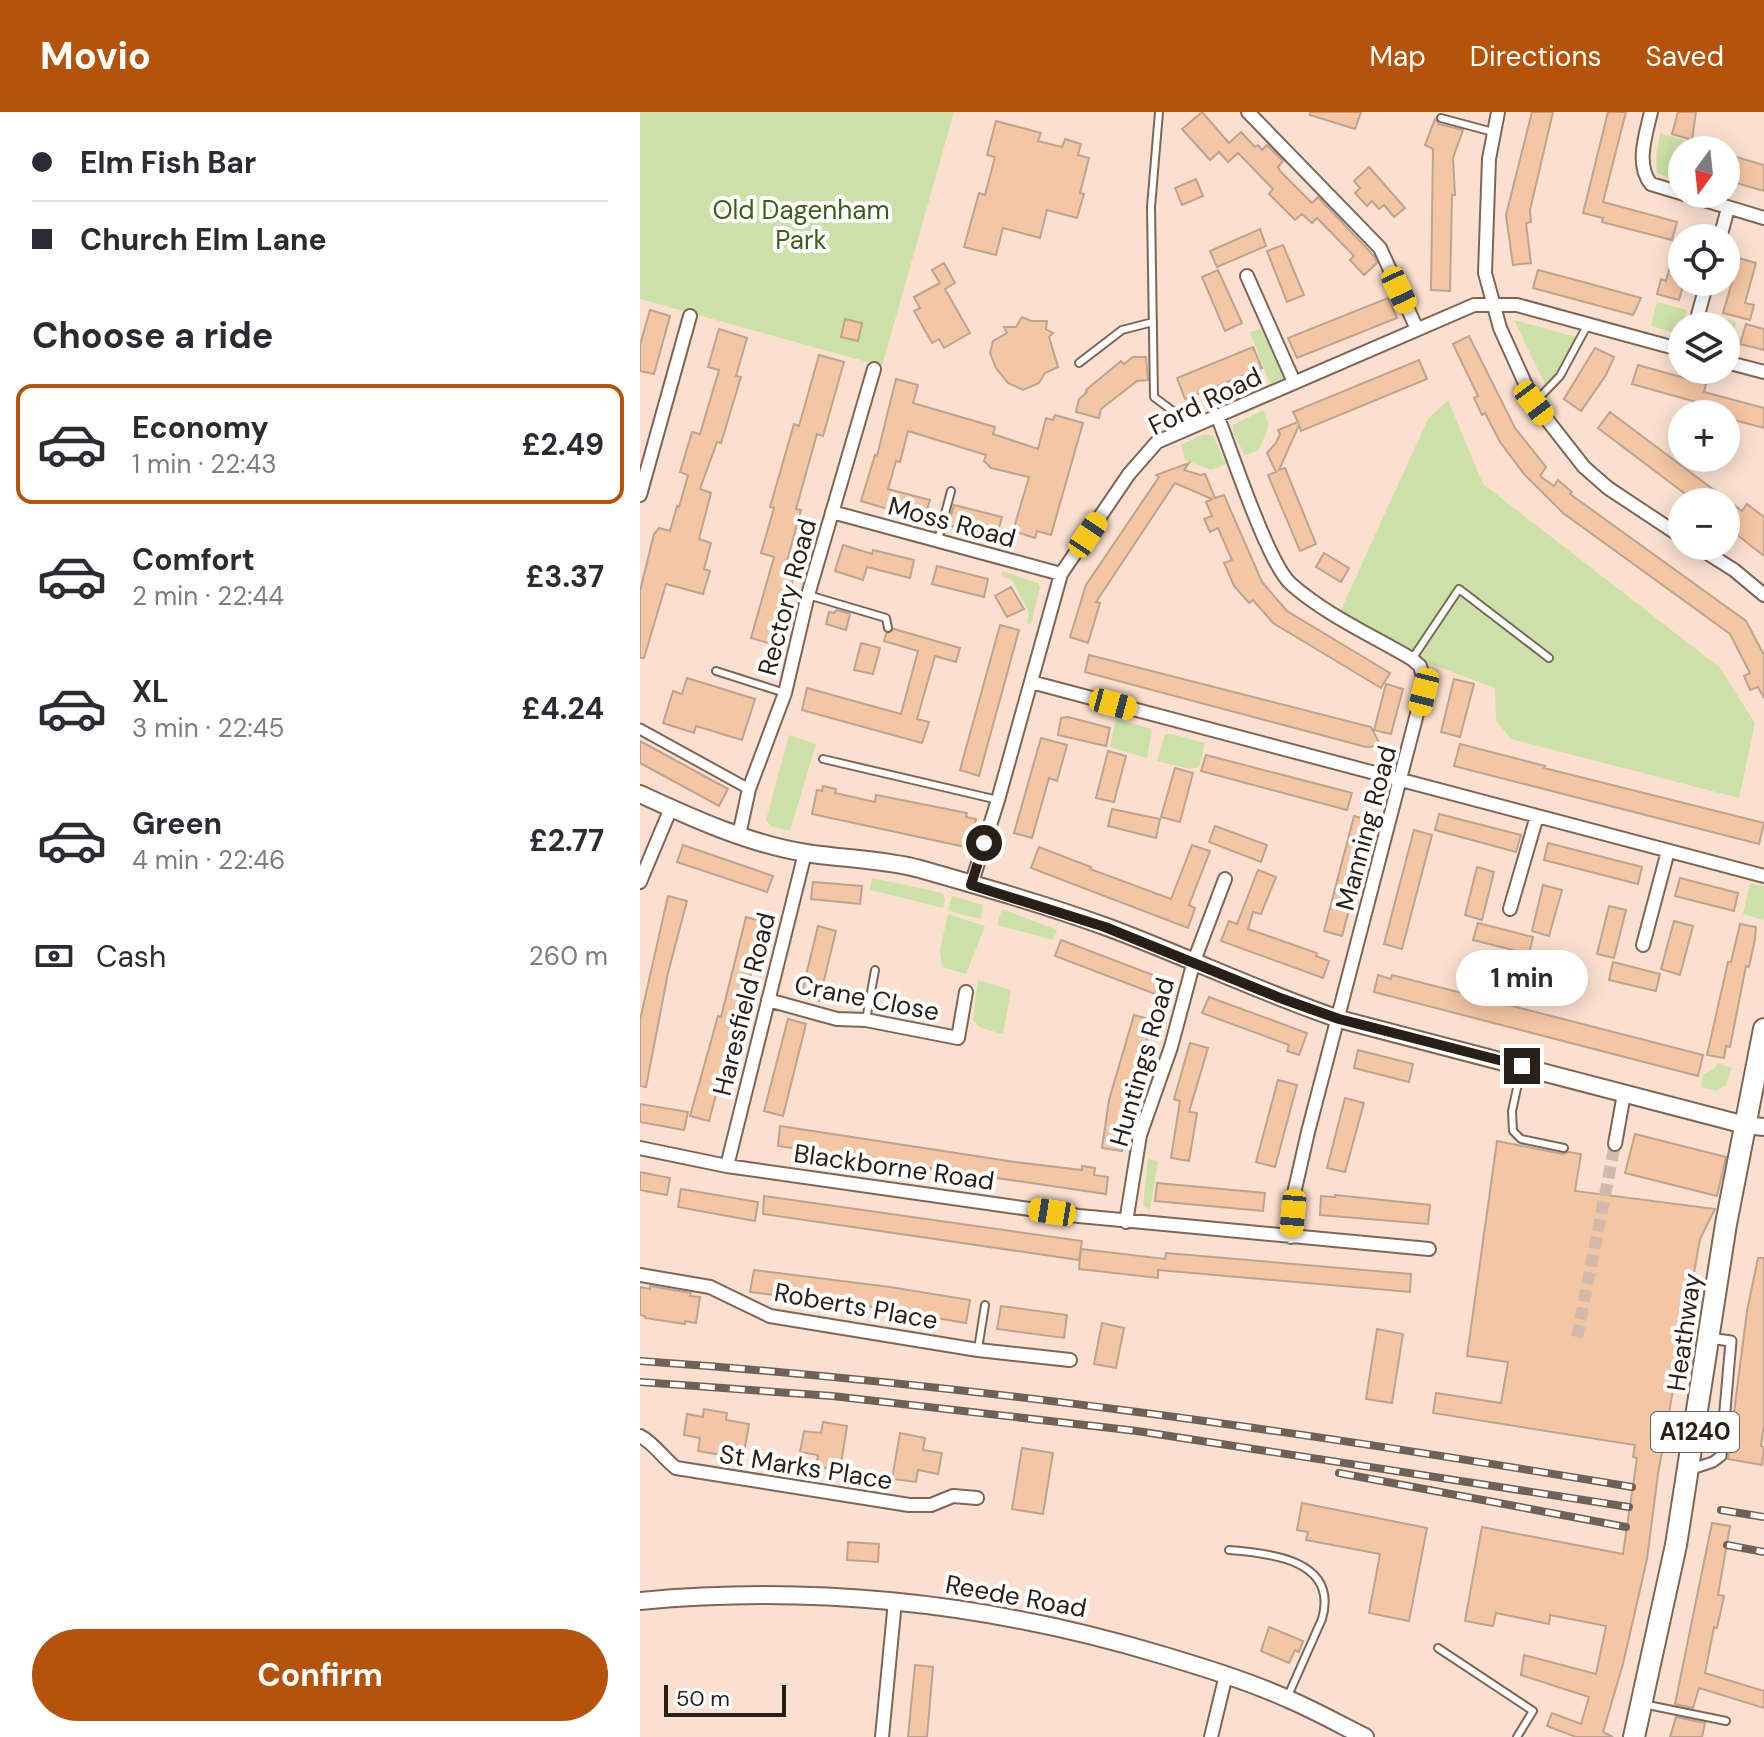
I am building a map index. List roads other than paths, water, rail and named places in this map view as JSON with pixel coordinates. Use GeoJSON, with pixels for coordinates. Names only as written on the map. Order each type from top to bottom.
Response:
{"type":"FeatureCollection","features":[{"type":"Feature","properties":{"kind":"main road","name":"Heathway"},"geometry":{"type":"LineString","coordinates":[[1634,1737],[1665,1604],[1689,1470],[1726,1224],[1758,1124],[1764,1029]]}},
{"type":"Feature","properties":{"kind":"street"},"geometry":{"type":"LineString","coordinates":[[1248,112],[1380,248],[1417,329]]}},
{"type":"Feature","properties":{"kind":"street"},"geometry":{"type":"LineString","coordinates":[[1498,112],[1489,159],[1485,273],[1500,328],[1534,403],[1584,467],[1608,488],[1668,528]]}},
{"type":"Feature","properties":{"kind":"street"},"geometry":{"type":"LineString","coordinates":[[1651,112],[1643,157],[1644,176],[1651,184],[1668,190]]}},
{"type":"Feature","properties":{"kind":"street"},"geometry":{"type":"LineString","coordinates":[[1724,224],[1728,208],[1764,218]]}},
{"type":"Feature","properties":{"kind":"street"},"geometry":{"type":"LineString","coordinates":[[1247,276],[1294,382]]}},
{"type":"Feature","properties":{"kind":"street","name":"Ford Road"},"geometry":{"type":"LineString","coordinates":[[971,885],[1061,574],[1129,474],[1157,442],[1474,305],[1517,305],[1668,346]]}},
{"type":"Feature","properties":{"kind":"street"},"geometry":{"type":"LineString","coordinates":[[640,495],[690,316]]}},
{"type":"Feature","properties":{"kind":"street"},"geometry":{"type":"LineString","coordinates":[[1740,366],[1764,372]]}},
{"type":"Feature","properties":{"kind":"street","name":"Rectory Road"},"geometry":{"type":"LineString","coordinates":[[739,835],[749,789],[785,693],[808,595],[874,369]]}},
{"type":"Feature","properties":{"kind":"street"},"geometry":{"type":"LineString","coordinates":[[1217,415],[1270,548],[1289,583],[1412,659]]}},
{"type":"Feature","properties":{"kind":"street","name":"Moss Road"},"geometry":{"type":"LineString","coordinates":[[832,512],[1061,574]]}},
{"type":"Feature","properties":{"kind":"street"},"geometry":{"type":"LineString","coordinates":[[1718,560],[1764,595]]}},
{"type":"Feature","properties":{"kind":"street","name":"Manning Road"},"geometry":{"type":"LineString","coordinates":[[1291,1237],[1295,1189],[1425,683],[1420,666],[1412,659]]}},
{"type":"Feature","properties":{"kind":"street"},"geometry":{"type":"LineString","coordinates":[[1031,682],[1764,876]]}},
{"type":"Feature","properties":{"kind":"street"},"geometry":{"type":"LineString","coordinates":[[640,729],[749,789]]}},
{"type":"Feature","properties":{"kind":"street"},"geometry":{"type":"LineString","coordinates":[[640,794],[739,835],[805,853],[919,869],[1105,927],[1339,1019],[1624,1094],[1758,1124]]}},
{"type":"Feature","properties":{"kind":"street"},"geometry":{"type":"LineString","coordinates":[[640,882],[671,808]]}},
{"type":"Feature","properties":{"kind":"street"},"geometry":{"type":"LineString","coordinates":[[1510,909],[1537,816]]}},
{"type":"Feature","properties":{"kind":"street"},"geometry":{"type":"LineString","coordinates":[[1643,945],[1668,851]]}},
{"type":"Feature","properties":{"kind":"street","name":"Haresfield Road"},"geometry":{"type":"LineString","coordinates":[[727,1166],[805,853]]}},
{"type":"Feature","properties":{"kind":"street","name":"Huntings Road"},"geometry":{"type":"LineString","coordinates":[[1126,1222],[1140,1135],[1171,1047],[1194,961],[1225,879]]}},
{"type":"Feature","properties":{"kind":"street","name":"Crane Close"},"geometry":{"type":"LineString","coordinates":[[768,1000],[837,1019],[866,1020],[958,1038],[966,992]]}},
{"type":"Feature","properties":{"kind":"street"},"geometry":{"type":"LineString","coordinates":[[1615,1144],[1624,1094]]}},
{"type":"Feature","properties":{"kind":"street","name":"Blackborne Road"},"geometry":{"type":"LineString","coordinates":[[640,1148],[727,1166],[1126,1222],[1429,1249]]}},
{"type":"Feature","properties":{"kind":"street","name":"Roberts Place"},"geometry":{"type":"LineString","coordinates":[[640,1275],[710,1287],[770,1316],[978,1350],[1070,1360]]}},
{"type":"Feature","properties":{"kind":"street"},"geometry":{"type":"LineString","coordinates":[[1689,1470],[1721,1456],[1731,1341],[1709,1338]]}},
{"type":"Feature","properties":{"kind":"street","name":"St Marks Place"},"geometry":{"type":"LineString","coordinates":[[640,1436],[676,1468],[689,1471],[909,1505],[931,1505],[953,1496],[977,1498]]}},
{"type":"Feature","properties":{"kind":"street","name":"Reede Road"},"geometry":{"type":"LineString","coordinates":[[640,1601],[790,1594],[895,1601],[985,1613],[1100,1636],[1226,1675],[1287,1698],[1365,1737]]}},
{"type":"Feature","properties":{"kind":"street"},"geometry":{"type":"LineString","coordinates":[[882,1737],[895,1601]]}},
{"type":"Feature","properties":{"kind":"street"},"geometry":{"type":"LineString","coordinates":[[1211,1737],[1226,1675]]}},
{"type":"Feature","properties":{"kind":"lane"},"geometry":{"type":"LineString","coordinates":[[1159,112],[1151,207],[1154,397],[1193,426]]}},
{"type":"Feature","properties":{"kind":"lane"},"geometry":{"type":"LineString","coordinates":[[1441,118],[1493,132]]}},
{"type":"Feature","properties":{"kind":"lane"},"geometry":{"type":"LineString","coordinates":[[1079,363],[1122,330],[1153,322]]}},
{"type":"Feature","properties":{"kind":"lane"},"geometry":{"type":"LineString","coordinates":[[1534,403],[1560,376],[1588,324]]}},
{"type":"Feature","properties":{"kind":"lane"},"geometry":{"type":"LineString","coordinates":[[938,540],[951,491]]}},
{"type":"Feature","properties":{"kind":"lane"},"geometry":{"type":"LineString","coordinates":[[1412,659],[1459,589],[1549,658]]}},
{"type":"Feature","properties":{"kind":"lane"},"geometry":{"type":"LineString","coordinates":[[808,595],[886,618],[888,628]]}},
{"type":"Feature","properties":{"kind":"lane"},"geometry":{"type":"LineString","coordinates":[[716,671],[785,693]]}},
{"type":"Feature","properties":{"kind":"lane"},"geometry":{"type":"LineString","coordinates":[[823,759],[998,800]]}},
{"type":"Feature","properties":{"kind":"lane"},"geometry":{"type":"LineString","coordinates":[[866,1020],[875,970]]}},
{"type":"Feature","properties":{"kind":"lane"},"geometry":{"type":"LineString","coordinates":[[1522,1066],[1512,1111],[1513,1131],[1521,1139],[1564,1148]]}},
{"type":"Feature","properties":{"kind":"lane"},"geometry":{"type":"LineString","coordinates":[[978,1350],[985,1305]]}},
{"type":"Feature","properties":{"kind":"lane"},"geometry":{"type":"LineString","coordinates":[[1229,1550],[1266,1553],[1299,1563],[1314,1575],[1323,1591],[1326,1605],[1322,1619],[1287,1698]]}},
{"type":"Feature","properties":{"kind":"lane"},"geometry":{"type":"LineString","coordinates":[[1438,1648],[1533,1711],[1517,1737]]}},
{"type":"Feature","properties":{"kind":"lane"},"geometry":{"type":"LineString","coordinates":[[1643,1704],[1726,1721]]}},
{"type":"Feature","properties":{"kind":"tunnel"},"geometry":{"type":"LineString","coordinates":[[1577,1337],[1615,1144]]}},
{"type":"Feature","properties":{"kind":"railway"},"geometry":{"type":"LineString","coordinates":[[640,1361],[1013,1396],[1385,1447],[1632,1487]]}},
{"type":"Feature","properties":{"kind":"railway"},"geometry":{"type":"LineString","coordinates":[[640,1382],[832,1396],[1137,1431],[1629,1507]]}},
{"type":"Feature","properties":{"kind":"railway"},"geometry":{"type":"LineString","coordinates":[[1339,1473],[1626,1527]]}},
{"type":"Feature","properties":{"kind":"railway"},"geometry":{"type":"LineString","coordinates":[[1721,1510],[1764,1517]]}},
{"type":"Feature","properties":{"kind":"railway"},"geometry":{"type":"LineString","coordinates":[[1727,1545],[1764,1552]]}},
{"type":"Feature","properties":{"kind":"park label","name":"Old Dagenham Park"},"geometry":{"type":"Point","coordinates":[801,225]}}]}
